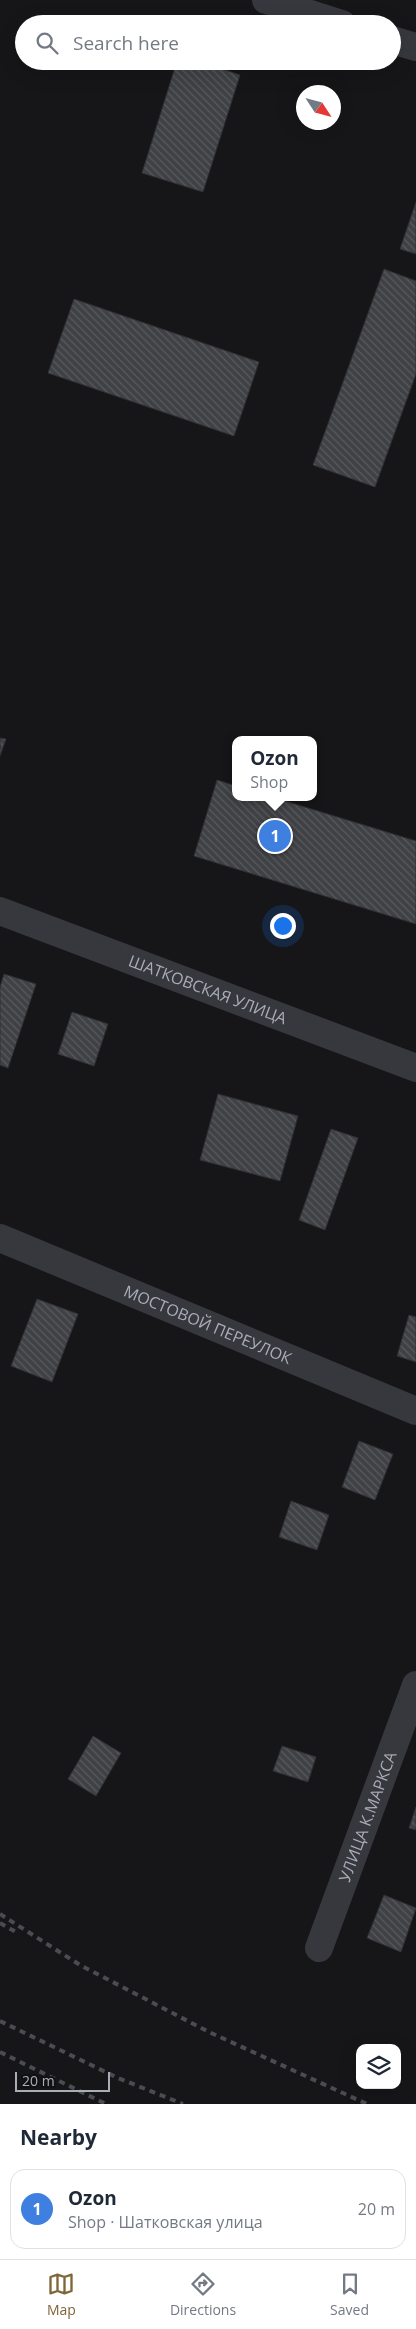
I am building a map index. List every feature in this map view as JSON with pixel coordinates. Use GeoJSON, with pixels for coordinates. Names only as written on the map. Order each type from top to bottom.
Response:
{"type":"FeatureCollection","features":[{"type":"Feature","properties":{"kind":"street"},"geometry":{"type":"LineString","coordinates":[[266,0],[314,15]]}},
{"type":"Feature","properties":{"kind":"street"},"geometry":{"type":"LineString","coordinates":[[401,43],[416,47]]}},
{"type":"Feature","properties":{"kind":"street","name":"ШАТКОВСКАЯ УЛИЦА"},"geometry":{"type":"LineString","coordinates":[[0,911],[416,1068]]}},
{"type":"Feature","properties":{"kind":"street","name":"МОСТОВОЙ ПЕРЕУЛОК"},"geometry":{"type":"LineString","coordinates":[[0,1238],[416,1410]]}},
{"type":"Feature","properties":{"kind":"street","name":"УЛИЦА К.МАРКСА"},"geometry":{"type":"LineString","coordinates":[[319,1948],[416,1685]]}},
{"type":"Feature","properties":{"kind":"building"},"geometry":{"type":"Polygon","coordinates":[[[174,70],[225,70],[240,75],[203,192],[142,173],[174,70]]]}},
{"type":"Feature","properties":{"kind":"building"},"geometry":{"type":"Polygon","coordinates":[[[416,202],[416,254],[400,249],[416,202]]]}},
{"type":"Feature","properties":{"kind":"building"},"geometry":{"type":"Polygon","coordinates":[[[384,269],[416,281],[416,374],[375,487],[313,465],[384,269]]]}},
{"type":"Feature","properties":{"kind":"building"},"geometry":{"type":"Polygon","coordinates":[[[74,299],[259,362],[234,436],[48,373],[74,299]]]}},
{"type":"Feature","properties":{"kind":"building"},"geometry":{"type":"Polygon","coordinates":[[[0,738],[6,739],[0,756],[0,738]]]}},
{"type":"Feature","properties":{"kind":"building"},"geometry":{"type":"Polygon","coordinates":[[[217,780],[232,785],[232,801],[285,801],[416,841],[416,924],[194,856],[217,780]]]}},
{"type":"Feature","properties":{"kind":"building"},"geometry":{"type":"Polygon","coordinates":[[[4,974],[36,984],[8,1068],[0,1065],[0,987],[4,974]]]}},
{"type":"Feature","properties":{"kind":"building"},"geometry":{"type":"Polygon","coordinates":[[[72,1012],[108,1024],[94,1066],[58,1054],[72,1012]]]}},
{"type":"Feature","properties":{"kind":"building"},"geometry":{"type":"Polygon","coordinates":[[[218,1094],[298,1116],[280,1181],[200,1160],[218,1094]]]}},
{"type":"Feature","properties":{"kind":"building"},"geometry":{"type":"Polygon","coordinates":[[[331,1129],[358,1138],[325,1230],[299,1220],[331,1129]]]}},
{"type":"Feature","properties":{"kind":"building"},"geometry":{"type":"Polygon","coordinates":[[[37,1299],[78,1314],[52,1382],[11,1366],[37,1299]]]}},
{"type":"Feature","properties":{"kind":"building"},"geometry":{"type":"Polygon","coordinates":[[[409,1315],[416,1317],[416,1362],[397,1356],[409,1315]]]}},
{"type":"Feature","properties":{"kind":"building"},"geometry":{"type":"Polygon","coordinates":[[[359,1441],[393,1454],[375,1500],[342,1487],[359,1441]]]}},
{"type":"Feature","properties":{"kind":"building"},"geometry":{"type":"Polygon","coordinates":[[[291,1501],[329,1515],[317,1550],[279,1537],[291,1501]]]}},
{"type":"Feature","properties":{"kind":"building"},"geometry":{"type":"Polygon","coordinates":[[[93,1736],[121,1753],[96,1796],[68,1779],[93,1736]]]}},
{"type":"Feature","properties":{"kind":"building"},"geometry":{"type":"Polygon","coordinates":[[[282,1746],[316,1757],[308,1782],[273,1771],[282,1746]]]}},
{"type":"Feature","properties":{"kind":"building"},"geometry":{"type":"Polygon","coordinates":[[[416,1807],[416,1830],[409,1828],[416,1807]]]}},
{"type":"Feature","properties":{"kind":"building"},"geometry":{"type":"Polygon","coordinates":[[[384,1895],[416,1908],[401,1952],[367,1938],[384,1895]]]}},
{"type":"Feature","properties":{"kind":"railway"},"geometry":{"type":"LineString","coordinates":[[0,1914],[80,1965],[209,2032],[367,2104]]}},
{"type":"Feature","properties":{"kind":"railway"},"geometry":{"type":"LineString","coordinates":[[0,1923],[16,1932]]}},
{"type":"Feature","properties":{"kind":"railway"},"geometry":{"type":"LineString","coordinates":[[0,2021],[118,2078],[183,2104]]}},
{"type":"Feature","properties":{"kind":"railway"},"geometry":{"type":"LineString","coordinates":[[0,2052],[106,2104]]}},
{"type":"Feature","properties":{"kind":"place","name":"Ozon"},"geometry":{"type":"Point","coordinates":[275,836]}}]}
